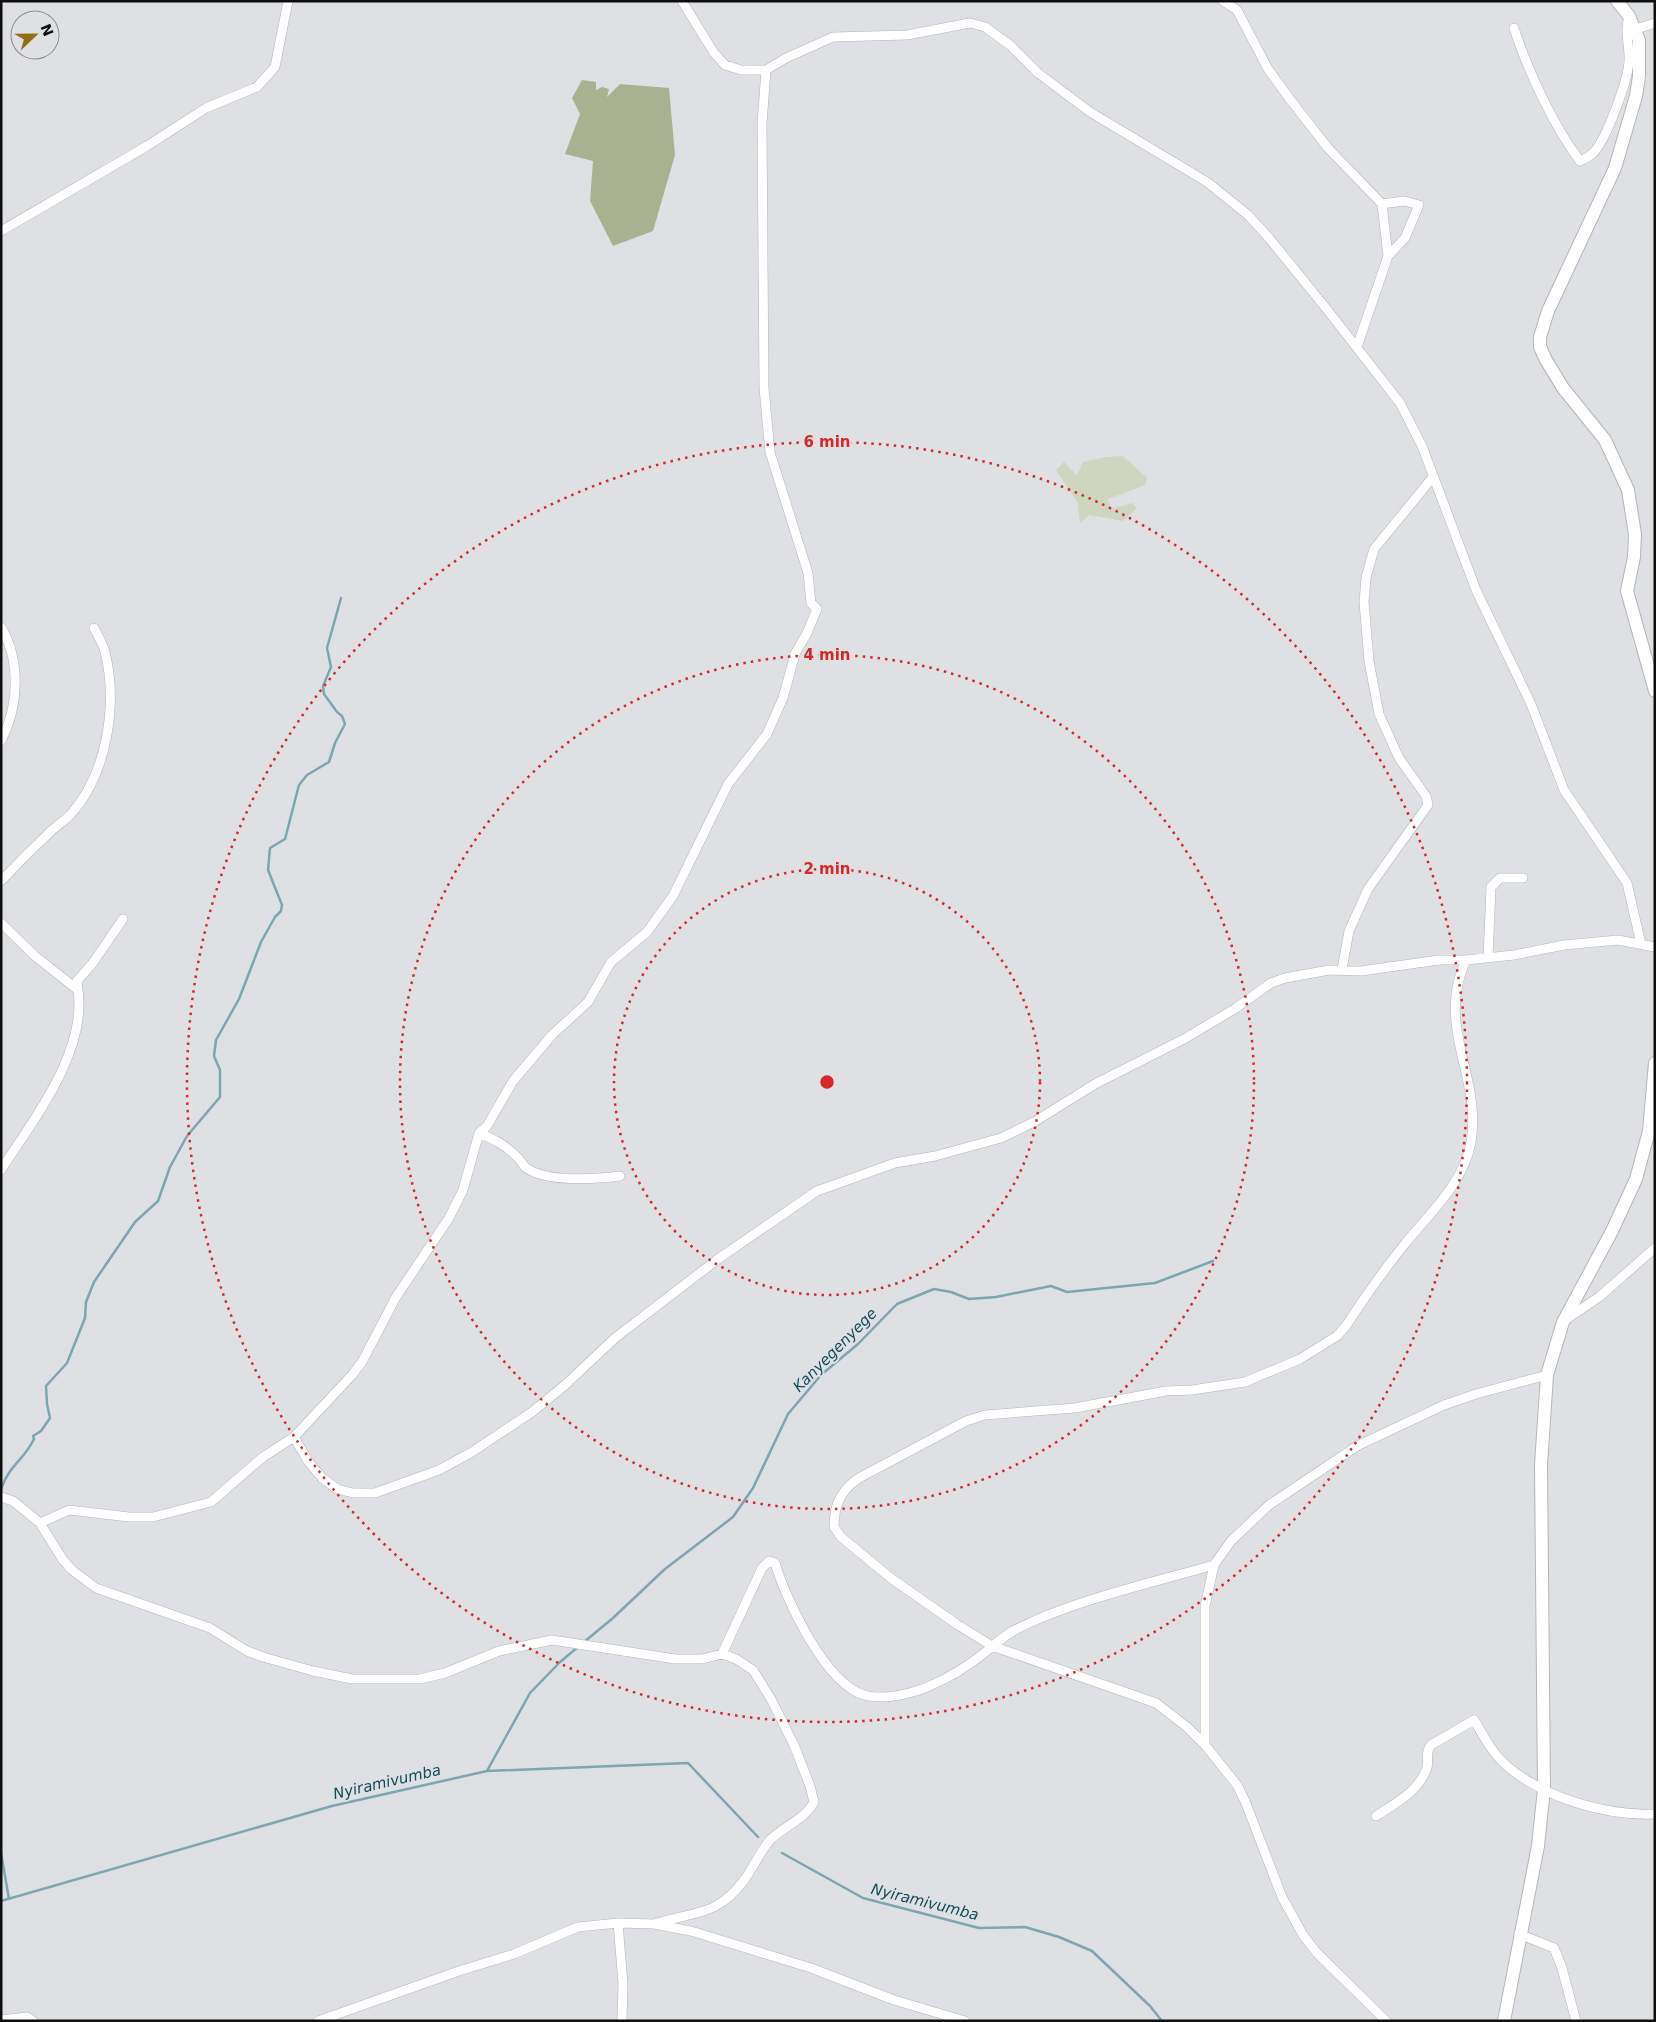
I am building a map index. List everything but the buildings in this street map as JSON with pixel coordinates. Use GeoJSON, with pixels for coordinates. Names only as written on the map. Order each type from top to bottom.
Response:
{"type":"FeatureCollection","features":[{"type":"Feature","properties":{"kind":"highway"},"geometry":{"type":"LineString","coordinates":[[1617,1],[1629,16],[1636,29],[1640,53],[1639,76],[1615,168],[1548,311],[1540,336],[1540,347],[1563,388],[1605,440],[1628,490],[1635,534],[1634,557],[1627,590],[1655,691]]}},
{"type":"Feature","properties":{"kind":"highway"},"geometry":{"type":"LineString","coordinates":[[1504,2021],[1538,1846],[1544,1789],[1541,1465],[1547,1375],[1563,1322],[1612,1231],[1636,1179],[1649,1131],[1655,1063]]}},
{"type":"Feature","properties":{"kind":"street"},"geometry":{"type":"LineString","coordinates":[[1,231],[147,146],[206,108],[257,87],[275,67],[288,1]]}},
{"type":"Feature","properties":{"kind":"street"},"geometry":{"type":"LineString","coordinates":[[682,1],[714,53],[725,65],[741,70],[766,70],[786,58],[833,37],[921,33],[970,23],[985,26],[1011,46],[1038,73],[1090,112],[1207,182],[1248,215],[1269,238],[1400,403],[1422,446],[1476,590],[1531,704],[1564,790],[1627,883],[1641,944]]}},
{"type":"Feature","properties":{"kind":"street"},"geometry":{"type":"LineString","coordinates":[[1224,1],[1237,10],[1268,69],[1289,98],[1328,148],[1382,204],[1388,256]]}},
{"type":"Feature","properties":{"kind":"street"},"geometry":{"type":"LineString","coordinates":[[1514,28],[1533,77],[1571,149],[1580,161],[1593,154],[1599,145],[1622,94],[1629,63],[1625,34],[1629,16]]}},
{"type":"Feature","properties":{"kind":"street"},"geometry":{"type":"LineString","coordinates":[[1636,29],[1655,23]]}},
{"type":"Feature","properties":{"kind":"street"},"geometry":{"type":"LineString","coordinates":[[40,1523],[69,1510],[129,1517],[153,1517],[211,1502],[263,1457],[294,1437],[362,1362],[396,1297],[449,1218],[463,1190],[479,1133],[487,1126],[513,1080],[552,1035],[588,1002],[611,962],[646,932],[673,896],[728,784],[767,734],[783,698],[795,654],[807,633],[816,609],[812,603],[808,573],[777,479],[767,428],[764,388],[762,124],[766,70]]}},
{"type":"Feature","properties":{"kind":"street"},"geometry":{"type":"LineString","coordinates":[[1357,347],[1388,256],[1405,238],[1419,205],[1404,201],[1382,204]]}},
{"type":"Feature","properties":{"kind":"street"},"geometry":{"type":"LineString","coordinates":[[1342,969],[1349,931],[1368,889],[1428,805],[1426,796],[1393,746],[1379,714],[1370,661],[1364,602],[1366,578],[1374,549],[1433,477]]}},
{"type":"Feature","properties":{"kind":"street"},"geometry":{"type":"LineString","coordinates":[[1,628],[15,658],[12,709],[8,727],[1,741]]}},
{"type":"Feature","properties":{"kind":"street"},"geometry":{"type":"LineString","coordinates":[[1,881],[22,858],[70,815],[84,796],[100,759],[110,708],[108,668],[104,650],[94,628]]}},
{"type":"Feature","properties":{"kind":"street"},"geometry":{"type":"LineString","coordinates":[[1488,958],[1491,887],[1500,878],[1523,878]]}},
{"type":"Feature","properties":{"kind":"street"},"geometry":{"type":"LineString","coordinates":[[1,1170],[68,1058],[78,1016],[77,980],[97,958],[123,919]]}},
{"type":"Feature","properties":{"kind":"street"},"geometry":{"type":"LineString","coordinates":[[1,923],[35,956],[78,990]]}},
{"type":"Feature","properties":{"kind":"street"},"geometry":{"type":"LineString","coordinates":[[294,1437],[308,1461],[322,1478],[337,1489],[353,1493],[375,1493],[439,1470],[472,1452],[532,1412],[564,1386],[615,1338],[718,1259],[817,1191],[895,1163],[944,1153],[1001,1138],[1034,1122],[1095,1084],[1184,1039],[1236,1008],[1271,984],[1300,975],[1342,969],[1361,971],[1439,960],[1488,958],[1586,943],[1618,940],[1655,947]]}},
{"type":"Feature","properties":{"kind":"street"},"geometry":{"type":"LineString","coordinates":[[1386,2021],[1316,1952],[1303,1935],[1282,1897],[1237,1785],[1187,1727],[1156,1703],[992,1646],[892,1579],[835,1531],[834,1521],[841,1495],[859,1478],[975,1418],[1035,1410],[1075,1408],[1166,1391],[1232,1385],[1280,1369],[1336,1336],[1346,1326],[1402,1247],[1434,1211],[1463,1168],[1468,1153],[1472,1128],[1469,1082],[1457,1038],[1454,1006],[1456,987],[1466,960]]}},
{"type":"Feature","properties":{"kind":"street"},"geometry":{"type":"LineString","coordinates":[[479,1133],[500,1142],[517,1156],[525,1166],[541,1175],[591,1180],[620,1176]]}},
{"type":"Feature","properties":{"kind":"street"},"geometry":{"type":"LineString","coordinates":[[1563,1322],[1600,1297],[1655,1248]]}},
{"type":"Feature","properties":{"kind":"street"},"geometry":{"type":"LineString","coordinates":[[1204,1745],[1205,1606],[1214,1565],[1231,1541],[1269,1505],[1357,1446],[1444,1405],[1476,1394],[1547,1375]]}},
{"type":"Feature","properties":{"kind":"street"},"geometry":{"type":"LineString","coordinates":[[1,1497],[12,1501],[40,1523],[62,1560],[96,1588],[210,1628],[247,1650],[313,1671],[352,1679],[420,1679],[445,1674],[499,1651],[552,1640],[675,1659],[702,1659],[722,1654],[746,1665],[761,1681],[794,1746],[810,1786],[814,1802],[807,1811],[771,1840],[744,1880],[723,1902],[703,1912],[654,1924]]}},
{"type":"Feature","properties":{"kind":"street"},"geometry":{"type":"LineString","coordinates":[[722,1654],[762,1568],[769,1561],[776,1563],[786,1597],[805,1633],[836,1673],[851,1688],[865,1695],[911,1693],[933,1685],[954,1675],[1013,1631],[1089,1602],[1214,1565]]}},
{"type":"Feature","properties":{"kind":"street"},"geometry":{"type":"LineString","coordinates":[[1376,1816],[1406,1797],[1417,1786],[1428,1765],[1428,1749],[1430,1745],[1474,1720],[1491,1748],[1506,1766],[1544,1789],[1603,1810],[1655,1814]]}},
{"type":"Feature","properties":{"kind":"street"},"geometry":{"type":"LineString","coordinates":[[618,1923],[623,1984],[622,2021]]}},
{"type":"Feature","properties":{"kind":"street"},"geometry":{"type":"LineString","coordinates":[[318,2021],[459,1971],[514,1954],[578,1927],[618,1923],[654,1924],[691,1932],[811,1968],[894,2000],[965,2021]]}},
{"type":"Feature","properties":{"kind":"street"},"geometry":{"type":"LineString","coordinates":[[1520,1934],[1551,1945],[1554,1948],[1562,1968],[1576,2021]]}},
{"type":"Feature","properties":{"kind":"street"},"geometry":{"type":"LineString","coordinates":[[1,2020],[27,2017],[32,2021]]}},
{"type":"Feature","properties":{"kind":"green space"},"geometry":{"type":"Polygon","coordinates":[[[582,80],[596,82],[596,90],[602,87],[609,89],[607,97],[620,84],[669,88],[675,155],[653,231],[613,246],[590,201],[593,161],[565,154],[580,114],[572,98],[582,80]]]}},
{"type":"Feature","properties":{"kind":"green space"},"geometry":{"type":"Polygon","coordinates":[[[1123,456],[1147,478],[1145,485],[1108,499],[1111,509],[1132,503],[1137,508],[1123,521],[1089,515],[1080,523],[1078,503],[1056,470],[1064,462],[1077,475],[1083,462],[1106,457],[1123,456]]]}},
{"type":"Feature","properties":{"kind":"waterway"},"geometry":{"type":"LineString","coordinates":[[1,1489],[13,1468],[30,1446],[34,1439],[33,1436],[41,1431],[50,1418],[46,1386],[67,1363],[85,1318],[86,1302],[94,1282],[135,1222],[158,1201],[170,1167],[187,1136],[220,1097],[220,1070],[214,1056],[216,1040],[239,999],[261,942],[275,917],[281,911],[282,905],[268,870],[270,848],[285,839],[299,785],[307,775],[329,762],[335,743],[345,724],[342,716],[324,694],[323,686],[331,667],[327,648],[341,598]]}},
{"type":"Feature","properties":{"kind":"waterway","name":"Kanyegenyege"},"geometry":{"type":"LineString","coordinates":[[584,1642],[613,1618],[665,1569],[733,1517],[753,1488],[788,1414],[821,1375],[858,1344],[897,1304],[934,1289],[951,1292],[969,1299],[996,1297],[1051,1286],[1067,1292],[1155,1283],[1213,1261]]}},
{"type":"Feature","properties":{"kind":"waterway","name":"Kanyegenyege"},"geometry":{"type":"LineString","coordinates":[[487,1771],[530,1693],[560,1662],[578,1647]]}},
{"type":"Feature","properties":{"kind":"waterway","name":"Nyiramivumba"},"geometry":{"type":"LineString","coordinates":[[1,1901],[332,1806],[487,1771],[688,1763],[758,1837]]}},
{"type":"Feature","properties":{"kind":"waterway"},"geometry":{"type":"LineString","coordinates":[[1,1853],[9,1899]]}},
{"type":"Feature","properties":{"kind":"waterway","name":"Nyiramivumba"},"geometry":{"type":"LineString","coordinates":[[782,1853],[863,1898],[979,1928],[1025,1927],[1059,1937],[1092,1951],[1150,2006],[1162,2021]]}}]}
